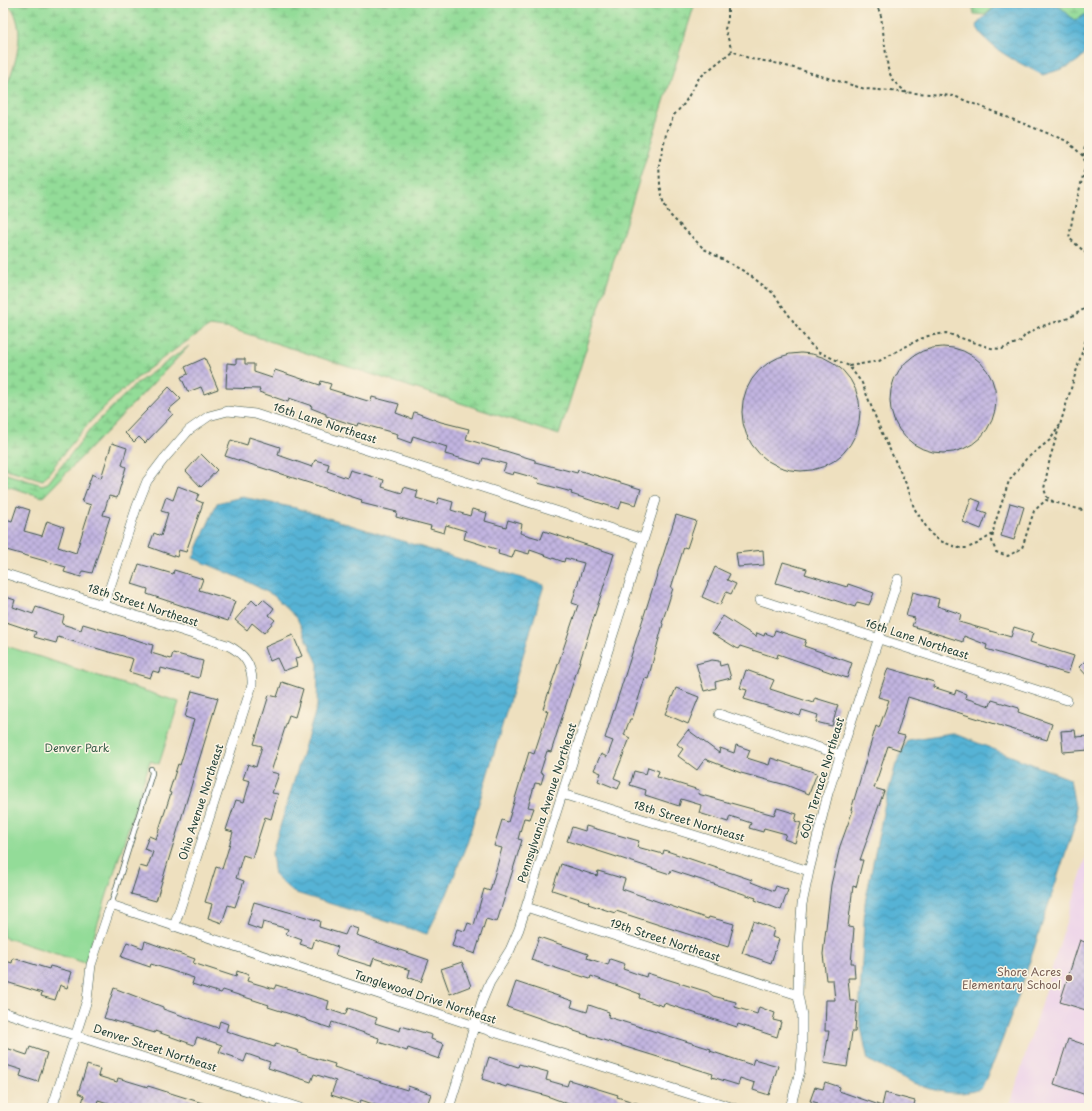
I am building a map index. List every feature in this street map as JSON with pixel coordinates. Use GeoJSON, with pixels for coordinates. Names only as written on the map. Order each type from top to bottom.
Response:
{"type":"FeatureCollection","features":[{"type":"Feature","properties":{"kind":"street","name":"16th Lane Northeast"},"geometry":{"type":"LineString","coordinates":[[104,605],[137,506],[147,481],[189,430],[208,416],[228,410],[256,414],[643,539]]}},
{"type":"Feature","properties":{"kind":"street","name":"Pennsylvania Avenue Northeast"},"geometry":{"type":"LineString","coordinates":[[449,1108],[490,982],[510,950],[526,907],[656,500]]}},
{"type":"Feature","properties":{"kind":"street","name":"18th Street Northeast"},"geometry":{"type":"LineString","coordinates":[[3,572],[236,649],[243,654],[247,661],[252,675],[252,685]]}},
{"type":"Feature","properties":{"kind":"street","name":"60th Terrace Northeast"},"geometry":{"type":"LineString","coordinates":[[790,1108],[800,1070],[802,1048],[802,1015],[798,994],[799,943],[802,904],[828,792],[898,579]]}},
{"type":"Feature","properties":{"kind":"street","name":"16th Lane Northeast"},"geometry":{"type":"LineString","coordinates":[[760,600],[1067,700]]}},
{"type":"Feature","properties":{"kind":"street","name":"Ohio Avenue Northeast"},"geometry":{"type":"LineString","coordinates":[[174,927],[252,685]]}},
{"type":"Feature","properties":{"kind":"street"},"geometry":{"type":"LineString","coordinates":[[719,714],[841,755]]}},
{"type":"Feature","properties":{"kind":"street","name":"18th Street Northeast"},"geometry":{"type":"LineString","coordinates":[[562,794],[809,871]]}},
{"type":"Feature","properties":{"kind":"street"},"geometry":{"type":"LineString","coordinates":[[52,1108],[86,1000],[91,965],[110,905]]}},
{"type":"Feature","properties":{"kind":"street","name":"Tanglewood Drive Northeast"},"geometry":{"type":"LineString","coordinates":[[110,905],[475,1026],[734,1108]]}},
{"type":"Feature","properties":{"kind":"street","name":"19th Street Northeast"},"geometry":{"type":"LineString","coordinates":[[526,907],[798,994]]}},
{"type":"Feature","properties":{"kind":"street","name":"Denver Street Northeast"},"geometry":{"type":"LineString","coordinates":[[3,1012],[300,1108]]}},
{"type":"Feature","properties":{"kind":"lane"},"geometry":{"type":"LineString","coordinates":[[110,905],[152,773],[151,769]]}},
{"type":"Feature","properties":{"kind":"path"},"geometry":{"type":"LineString","coordinates":[[728,3],[728,19],[725,29],[732,51],[751,60],[788,66],[865,89],[908,94],[954,96],[1067,141],[1083,156],[1086,164],[1073,215],[1070,238],[1086,253],[1089,266]]}},
{"type":"Feature","properties":{"kind":"path"},"geometry":{"type":"LineString","coordinates":[[876,3],[881,16],[888,69],[892,81],[908,94]]}},
{"type":"Feature","properties":{"kind":"path"},"geometry":{"type":"LineString","coordinates":[[732,51],[699,78],[684,104],[674,115],[662,145],[659,164],[660,184],[663,200],[669,214],[704,250],[747,273],[773,293],[809,343],[819,352],[849,366],[862,383],[905,482],[914,508],[931,534],[940,541],[959,548],[967,548],[977,544],[993,534]]}},
{"type":"Feature","properties":{"kind":"path"},"geometry":{"type":"LineString","coordinates":[[1083,156],[1089,130]]}},
{"type":"Feature","properties":{"kind":"path"},"geometry":{"type":"LineString","coordinates":[[849,366],[879,361],[928,336],[946,334],[991,348],[1002,349],[1020,341],[1025,335],[1039,327],[1069,318],[1089,306]]}},
{"type":"Feature","properties":{"kind":"path"},"geometry":{"type":"LineString","coordinates":[[1054,502],[1047,497],[1044,488],[1045,477],[1089,329]]}},
{"type":"Feature","properties":{"kind":"path"},"geometry":{"type":"LineString","coordinates":[[1060,425],[1050,440],[1026,458],[1009,481],[993,534],[992,541],[996,552],[1008,556],[1022,548],[1034,511],[1046,500],[1089,512]]}},
{"type":"Feature","properties":{"kind":"shaded area","name":"Shore Acres Elementary School"},"geometry":{"type":"Polygon","coordinates":[[[1089,848],[1089,1108],[1009,1108],[1089,848]]]}},
{"type":"Feature","properties":{"kind":"green space"},"geometry":{"type":"Polygon","coordinates":[[[3,3],[695,3],[559,435],[232,329],[210,326],[146,370],[117,395],[83,430],[43,480],[3,468],[3,95],[11,75],[17,53],[19,31],[13,10],[3,3]]]}},
{"type":"Feature","properties":{"kind":"green space"},"geometry":{"type":"Polygon","coordinates":[[[972,3],[999,3],[985,15],[974,14],[972,3]]]}},
{"type":"Feature","properties":{"kind":"green space"},"geometry":{"type":"Polygon","coordinates":[[[1056,3],[1089,3],[1089,12],[1075,21],[1056,3]]]}},
{"type":"Feature","properties":{"kind":"green space"},"geometry":{"type":"Polygon","coordinates":[[[189,346],[43,497],[3,485],[3,473],[42,485],[48,483],[93,426],[136,384],[189,346]]]}},
{"type":"Feature","properties":{"kind":"green space","name":"Denver Park"},"geometry":{"type":"Polygon","coordinates":[[[3,645],[179,702],[159,764],[150,761],[85,963],[3,937],[3,645]]]}},
{"type":"Feature","properties":{"kind":"water"},"geometry":{"type":"Polygon","coordinates":[[[999,3],[1056,3],[1075,21],[1089,12],[1090,35],[1087,50],[1083,56],[1071,65],[1043,75],[1005,54],[981,34],[976,25],[999,3]]]}},
{"type":"Feature","properties":{"kind":"water"},"geometry":{"type":"Polygon","coordinates":[[[242,497],[296,508],[544,585],[467,843],[447,894],[427,934],[293,892],[275,876],[272,853],[317,706],[318,664],[297,618],[273,595],[240,578],[193,558],[217,503],[242,497]]]}},
{"type":"Feature","properties":{"kind":"water"},"geometry":{"type":"Polygon","coordinates":[[[952,733],[1070,779],[1077,818],[1016,1003],[995,1059],[981,1089],[959,1093],[935,1090],[923,1086],[868,1060],[859,1018],[865,903],[884,808],[896,764],[907,740],[952,733]]]}},
{"type":"Feature","properties":{"kind":"building"},"geometry":{"type":"Polygon","coordinates":[[[943,347],[963,351],[980,363],[992,380],[996,400],[992,420],[980,437],[963,449],[943,453],[923,449],[906,437],[894,420],[890,400],[894,380],[906,363],[923,351],[943,347]]]}},
{"type":"Feature","properties":{"kind":"building"},"geometry":{"type":"Polygon","coordinates":[[[801,353],[824,357],[843,370],[856,389],[860,412],[856,435],[843,454],[824,467],[801,471],[778,467],[759,454],[746,435],[742,412],[746,389],[759,370],[778,357],[801,353]]]}},
{"type":"Feature","properties":{"kind":"building"},"geometry":{"type":"Polygon","coordinates":[[[205,358],[218,389],[204,394],[201,387],[188,392],[181,377],[188,374],[185,367],[205,358]]]}},
{"type":"Feature","properties":{"kind":"building"},"geometry":{"type":"Polygon","coordinates":[[[236,359],[245,359],[245,364],[254,364],[254,372],[272,378],[275,370],[320,385],[321,381],[331,384],[329,389],[371,402],[372,397],[399,404],[396,413],[412,419],[414,412],[441,422],[469,429],[466,439],[535,460],[535,462],[577,473],[578,470],[641,489],[636,505],[622,501],[619,509],[571,494],[572,492],[538,483],[539,479],[514,472],[513,475],[503,472],[506,464],[483,458],[481,464],[445,454],[447,447],[413,436],[411,443],[397,438],[398,434],[358,423],[357,426],[326,416],[326,414],[311,408],[312,406],[289,398],[288,402],[259,392],[260,389],[226,388],[227,363],[236,364],[236,359]]]}},
{"type":"Feature","properties":{"kind":"building"},"geometry":{"type":"Polygon","coordinates":[[[169,387],[181,399],[168,410],[173,414],[145,443],[139,437],[134,442],[125,433],[169,387]]]}},
{"type":"Feature","properties":{"kind":"building"},"geometry":{"type":"Polygon","coordinates":[[[249,437],[280,447],[278,455],[312,467],[315,460],[329,464],[327,471],[347,478],[350,470],[384,480],[382,487],[402,493],[404,487],[418,491],[416,498],[437,504],[439,498],[453,502],[451,510],[470,516],[472,509],[487,513],[485,521],[506,527],[508,520],[522,524],[520,533],[541,539],[544,531],[614,554],[551,752],[547,751],[540,773],[544,774],[541,784],[535,783],[528,807],[534,808],[530,819],[524,818],[518,839],[522,840],[497,922],[486,919],[475,954],[452,946],[457,929],[465,931],[468,923],[474,925],[484,889],[490,891],[502,848],[494,846],[502,820],[508,822],[529,752],[534,754],[548,711],[543,709],[578,605],[572,603],[584,563],[565,558],[564,562],[530,550],[529,554],[515,550],[512,558],[498,554],[499,550],[464,539],[466,531],[446,525],[444,533],[430,529],[431,526],[396,517],[397,512],[361,503],[362,500],[225,456],[231,440],[247,445],[249,437]]]}},
{"type":"Feature","properties":{"kind":"building"},"geometry":{"type":"Polygon","coordinates":[[[112,443],[127,448],[122,465],[126,467],[117,498],[109,496],[103,515],[110,517],[92,573],[83,571],[81,577],[64,572],[66,567],[3,549],[3,528],[6,519],[12,521],[17,506],[30,510],[24,531],[42,536],[47,521],[64,527],[58,547],[76,553],[91,505],[82,502],[92,474],[101,478],[112,443]]]}},
{"type":"Feature","properties":{"kind":"building"},"geometry":{"type":"Polygon","coordinates":[[[201,454],[217,470],[201,487],[186,471],[201,454]]]}},
{"type":"Feature","properties":{"kind":"building"},"geometry":{"type":"Polygon","coordinates":[[[178,486],[199,494],[196,500],[203,503],[186,552],[179,550],[177,557],[149,547],[154,533],[161,536],[168,513],[161,511],[166,497],[173,500],[178,486]]]}},
{"type":"Feature","properties":{"kind":"building"},"geometry":{"type":"Polygon","coordinates":[[[971,498],[981,502],[978,510],[987,513],[981,529],[963,522],[971,498]]]}},
{"type":"Feature","properties":{"kind":"building"},"geometry":{"type":"Polygon","coordinates":[[[1010,503],[1024,507],[1014,540],[1001,536],[1010,503]]]}},
{"type":"Feature","properties":{"kind":"building"},"geometry":{"type":"Polygon","coordinates":[[[676,515],[696,521],[687,548],[684,547],[671,588],[673,588],[662,623],[663,624],[648,679],[645,678],[632,719],[630,719],[624,735],[630,738],[614,778],[621,781],[618,789],[598,781],[601,773],[594,770],[601,754],[607,757],[613,741],[605,738],[676,515]]]}},
{"type":"Feature","properties":{"kind":"building"},"geometry":{"type":"Polygon","coordinates":[[[763,550],[764,565],[738,567],[736,553],[763,550]]]}},
{"type":"Feature","properties":{"kind":"building"},"geometry":{"type":"Polygon","coordinates":[[[783,562],[807,569],[805,574],[847,587],[848,584],[874,593],[869,605],[857,602],[855,607],[801,589],[800,590],[776,583],[783,562]]]}},
{"type":"Feature","properties":{"kind":"building"},"geometry":{"type":"Polygon","coordinates":[[[139,564],[173,574],[174,570],[203,579],[199,590],[235,601],[228,621],[147,594],[148,589],[132,584],[139,564]]]}},
{"type":"Feature","properties":{"kind":"building"},"geometry":{"type":"Polygon","coordinates":[[[715,567],[730,574],[727,580],[736,584],[731,594],[726,592],[720,605],[702,597],[715,567]]]}},
{"type":"Feature","properties":{"kind":"building"},"geometry":{"type":"Polygon","coordinates":[[[913,592],[939,599],[937,606],[961,614],[959,622],[1011,637],[1014,627],[1033,633],[1030,642],[1074,656],[1068,674],[986,649],[987,645],[964,636],[963,642],[912,626],[915,618],[906,616],[913,592]]]}},
{"type":"Feature","properties":{"kind":"building"},"geometry":{"type":"Polygon","coordinates":[[[3,596],[15,600],[13,607],[33,614],[36,607],[64,616],[62,624],[81,630],[83,624],[153,645],[151,653],[171,659],[173,653],[203,661],[199,678],[161,668],[160,673],[153,671],[150,678],[129,672],[133,659],[58,637],[56,643],[34,637],[36,632],[3,621],[3,596]]]}},
{"type":"Feature","properties":{"kind":"building"},"geometry":{"type":"Polygon","coordinates":[[[263,599],[274,608],[269,615],[275,620],[264,633],[252,623],[247,630],[235,620],[252,600],[257,605],[263,599]]]}},
{"type":"Feature","properties":{"kind":"building"},"geometry":{"type":"Polygon","coordinates":[[[723,616],[756,637],[757,633],[764,636],[765,633],[773,636],[775,630],[806,640],[804,646],[852,663],[847,678],[778,654],[777,658],[740,646],[738,649],[712,633],[723,616]]]}},
{"type":"Feature","properties":{"kind":"building"},"geometry":{"type":"Polygon","coordinates":[[[293,635],[302,656],[295,659],[297,666],[283,671],[277,658],[270,661],[265,647],[293,635]]]}},
{"type":"Feature","properties":{"kind":"building"},"geometry":{"type":"Polygon","coordinates":[[[1089,657],[1089,678],[1079,667],[1089,657]]]}},
{"type":"Feature","properties":{"kind":"building"},"geometry":{"type":"Polygon","coordinates":[[[712,660],[719,661],[720,666],[727,664],[731,678],[715,682],[716,688],[704,691],[696,664],[712,660]]]}},
{"type":"Feature","properties":{"kind":"building"},"geometry":{"type":"Polygon","coordinates":[[[888,668],[934,682],[933,687],[955,694],[956,690],[966,694],[965,698],[990,706],[992,700],[1019,708],[1018,712],[1052,724],[1047,740],[908,697],[897,734],[905,736],[900,750],[888,746],[874,788],[884,791],[860,860],[863,860],[856,887],[853,886],[848,927],[854,928],[851,963],[854,963],[855,978],[848,978],[850,1001],[857,1001],[855,1032],[852,1032],[847,1067],[824,1063],[829,1031],[825,1031],[826,1000],[835,1000],[833,980],[826,980],[823,954],[831,885],[840,846],[853,810],[851,810],[876,726],[879,728],[889,700],[878,697],[888,668]]]}},
{"type":"Feature","properties":{"kind":"building"},"geometry":{"type":"Polygon","coordinates":[[[746,670],[774,680],[770,689],[813,703],[815,698],[838,705],[832,726],[816,722],[818,715],[802,710],[800,716],[744,699],[747,690],[740,688],[746,670]]]}},
{"type":"Feature","properties":{"kind":"building"},"geometry":{"type":"Polygon","coordinates":[[[282,682],[303,689],[295,717],[289,715],[271,772],[279,774],[272,793],[278,794],[271,819],[265,817],[252,858],[243,855],[236,878],[244,881],[235,907],[228,905],[222,923],[208,918],[212,904],[205,902],[216,867],[222,869],[228,850],[233,832],[226,830],[236,800],[244,802],[250,781],[243,779],[248,764],[256,767],[262,746],[254,744],[269,695],[277,697],[282,682]]]}},
{"type":"Feature","properties":{"kind":"building"},"geometry":{"type":"Polygon","coordinates":[[[676,688],[699,697],[688,724],[665,714],[676,688]]]}},
{"type":"Feature","properties":{"kind":"building"},"geometry":{"type":"Polygon","coordinates":[[[192,691],[218,698],[156,901],[131,894],[140,866],[147,868],[153,852],[144,849],[149,836],[156,839],[171,793],[169,792],[178,764],[180,765],[194,720],[185,717],[192,691]]]}},
{"type":"Feature","properties":{"kind":"building"},"geometry":{"type":"Polygon","coordinates":[[[688,730],[719,753],[720,748],[734,753],[736,745],[750,750],[747,758],[769,765],[771,758],[817,773],[809,794],[786,785],[741,773],[705,759],[697,770],[678,756],[683,749],[677,744],[688,730]]]}},
{"type":"Feature","properties":{"kind":"building"},"geometry":{"type":"Polygon","coordinates":[[[1075,730],[1076,737],[1089,736],[1089,750],[1063,752],[1061,731],[1075,730]]]}},
{"type":"Feature","properties":{"kind":"building"},"geometry":{"type":"Polygon","coordinates":[[[648,767],[659,771],[657,777],[699,790],[698,794],[774,815],[777,808],[797,814],[795,821],[801,823],[795,843],[784,839],[786,834],[764,828],[763,832],[749,828],[751,823],[730,816],[728,822],[699,813],[701,805],[681,799],[679,806],[645,795],[646,790],[630,785],[634,771],[646,774],[648,767]]]}},
{"type":"Feature","properties":{"kind":"building"},"geometry":{"type":"Polygon","coordinates":[[[586,826],[639,841],[637,847],[663,854],[664,850],[752,880],[751,882],[774,891],[776,886],[788,890],[781,910],[755,900],[756,898],[671,870],[670,874],[567,841],[572,827],[585,831],[586,826]]]}},
{"type":"Feature","properties":{"kind":"building"},"geometry":{"type":"Polygon","coordinates":[[[561,864],[597,876],[598,871],[625,879],[622,889],[708,919],[709,917],[734,924],[728,947],[616,911],[615,913],[588,904],[589,902],[552,890],[561,864]]]}},
{"type":"Feature","properties":{"kind":"building"},"geometry":{"type":"Polygon","coordinates":[[[254,902],[320,921],[319,927],[345,935],[349,926],[358,929],[356,935],[429,960],[421,982],[408,977],[410,970],[374,958],[371,966],[335,955],[338,947],[315,939],[312,948],[300,944],[302,940],[286,934],[288,929],[263,922],[261,930],[247,925],[254,902]]]}},
{"type":"Feature","properties":{"kind":"building"},"geometry":{"type":"Polygon","coordinates":[[[753,921],[774,929],[772,937],[779,939],[771,963],[742,953],[753,921]]]}},
{"type":"Feature","properties":{"kind":"building"},"geometry":{"type":"Polygon","coordinates":[[[539,937],[588,954],[587,958],[608,965],[610,959],[625,964],[623,969],[646,977],[647,973],[708,992],[713,996],[736,1002],[735,1007],[757,1014],[759,1007],[775,1013],[773,1020],[781,1022],[777,1037],[738,1024],[737,1027],[664,1003],[663,1006],[639,998],[640,994],[591,976],[590,979],[531,960],[539,937]]]}},
{"type":"Feature","properties":{"kind":"building"},"geometry":{"type":"Polygon","coordinates":[[[1080,940],[1089,944],[1089,1011],[1060,1002],[1080,940]]]}},
{"type":"Feature","properties":{"kind":"building"},"geometry":{"type":"Polygon","coordinates":[[[145,941],[195,959],[193,963],[236,977],[237,971],[249,975],[247,981],[274,989],[276,985],[329,1001],[327,1009],[345,1015],[348,1008],[377,1018],[375,1023],[400,1031],[401,1026],[432,1035],[431,1039],[444,1044],[439,1059],[408,1048],[407,1051],[378,1042],[379,1038],[332,1022],[330,1028],[268,1007],[269,1005],[223,990],[221,993],[192,984],[194,978],[151,964],[150,967],[121,957],[127,942],[143,948],[145,941]]]}},
{"type":"Feature","properties":{"kind":"building"},"geometry":{"type":"Polygon","coordinates":[[[13,958],[49,969],[50,966],[72,972],[67,988],[60,985],[55,1000],[41,996],[42,993],[3,981],[3,960],[12,963],[13,958]]]}},
{"type":"Feature","properties":{"kind":"building"},"geometry":{"type":"Polygon","coordinates":[[[462,962],[471,986],[450,994],[441,969],[462,962]]]}},
{"type":"Feature","properties":{"kind":"building"},"geometry":{"type":"Polygon","coordinates":[[[516,982],[573,1001],[571,1007],[587,1012],[589,1005],[609,1012],[608,1017],[711,1049],[710,1051],[752,1065],[754,1059],[778,1066],[769,1095],[753,1090],[755,1083],[740,1078],[738,1085],[712,1077],[713,1074],[574,1031],[507,1007],[516,982]]]}},
{"type":"Feature","properties":{"kind":"building"},"geometry":{"type":"Polygon","coordinates":[[[114,988],[163,1007],[163,1009],[218,1028],[220,1021],[228,1024],[226,1031],[234,1034],[274,1047],[276,1044],[299,1051],[298,1053],[335,1064],[334,1067],[407,1090],[408,1086],[431,1094],[426,1108],[384,1108],[361,1100],[359,1104],[331,1095],[336,1081],[314,1074],[311,1082],[268,1068],[270,1062],[247,1054],[244,1062],[219,1052],[222,1045],[197,1037],[194,1045],[155,1031],[155,1033],[104,1018],[114,988]]]}},
{"type":"Feature","properties":{"kind":"building"},"geometry":{"type":"Polygon","coordinates":[[[1068,1039],[1089,1046],[1089,1096],[1054,1084],[1068,1039]]]}},
{"type":"Feature","properties":{"kind":"building"},"geometry":{"type":"Polygon","coordinates":[[[3,1047],[27,1055],[30,1047],[47,1053],[38,1082],[20,1076],[22,1070],[3,1064],[3,1047]]]}},
{"type":"Feature","properties":{"kind":"building"},"geometry":{"type":"Polygon","coordinates":[[[489,1057],[518,1067],[519,1064],[548,1072],[546,1080],[567,1086],[569,1080],[618,1095],[617,1097],[647,1106],[647,1108],[579,1108],[547,1096],[507,1085],[506,1087],[482,1079],[489,1057]]]}},
{"type":"Feature","properties":{"kind":"building"},"geometry":{"type":"Polygon","coordinates":[[[87,1065],[100,1069],[98,1076],[117,1082],[118,1078],[148,1086],[212,1106],[212,1108],[117,1108],[118,1106],[98,1100],[96,1107],[82,1103],[84,1096],[78,1093],[87,1065]]]}},
{"type":"Feature","properties":{"kind":"building"},"geometry":{"type":"Polygon","coordinates":[[[825,1082],[840,1087],[839,1091],[882,1106],[885,1093],[915,1101],[913,1108],[817,1108],[818,1103],[810,1101],[815,1087],[823,1089],[825,1082]]]}},
{"type":"Feature","properties":{"kind":"place","name":"Shore Acres Elementary School"},"geometry":{"type":"Point","coordinates":[1069,978]}}]}
